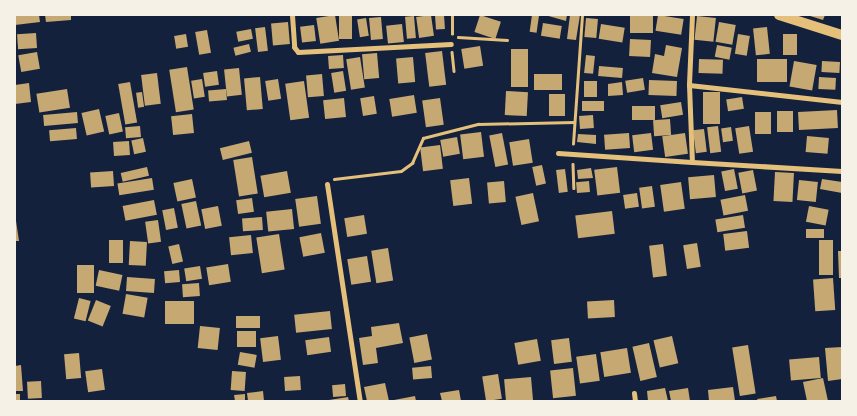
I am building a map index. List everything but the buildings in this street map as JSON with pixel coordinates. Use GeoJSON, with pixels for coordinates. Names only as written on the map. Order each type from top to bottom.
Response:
{"type":"FeatureCollection","features":[{"type":"Feature","properties":{"kind":"main road"},"geometry":{"type":"LineString","coordinates":[[779,15],[842,35]]}},
{"type":"Feature","properties":{"kind":"street"},"geometry":{"type":"LineString","coordinates":[[292,15],[294,46],[298,52],[452,44]]}},
{"type":"Feature","properties":{"kind":"street"},"geometry":{"type":"LineString","coordinates":[[692,15],[689,85],[692,162]]}},
{"type":"Feature","properties":{"kind":"street"},"geometry":{"type":"LineString","coordinates":[[689,85],[842,102]]}},
{"type":"Feature","properties":{"kind":"street"},"geometry":{"type":"LineString","coordinates":[[558,153],[842,171]]}},
{"type":"Feature","properties":{"kind":"street"},"geometry":{"type":"LineString","coordinates":[[327,184],[360,401]]}},
{"type":"Feature","properties":{"kind":"street"},"geometry":{"type":"LineString","coordinates":[[634,393],[635,401]]}},
{"type":"Feature","properties":{"kind":"path"},"geometry":{"type":"LineString","coordinates":[[574,188],[572,154],[582,15]]}},
{"type":"Feature","properties":{"kind":"path"},"geometry":{"type":"LineString","coordinates":[[452,37],[508,40]]}},
{"type":"Feature","properties":{"kind":"path"},"geometry":{"type":"LineString","coordinates":[[327,184],[343,176],[401,171],[412,163],[423,138],[478,124],[574,122]]}}]}
